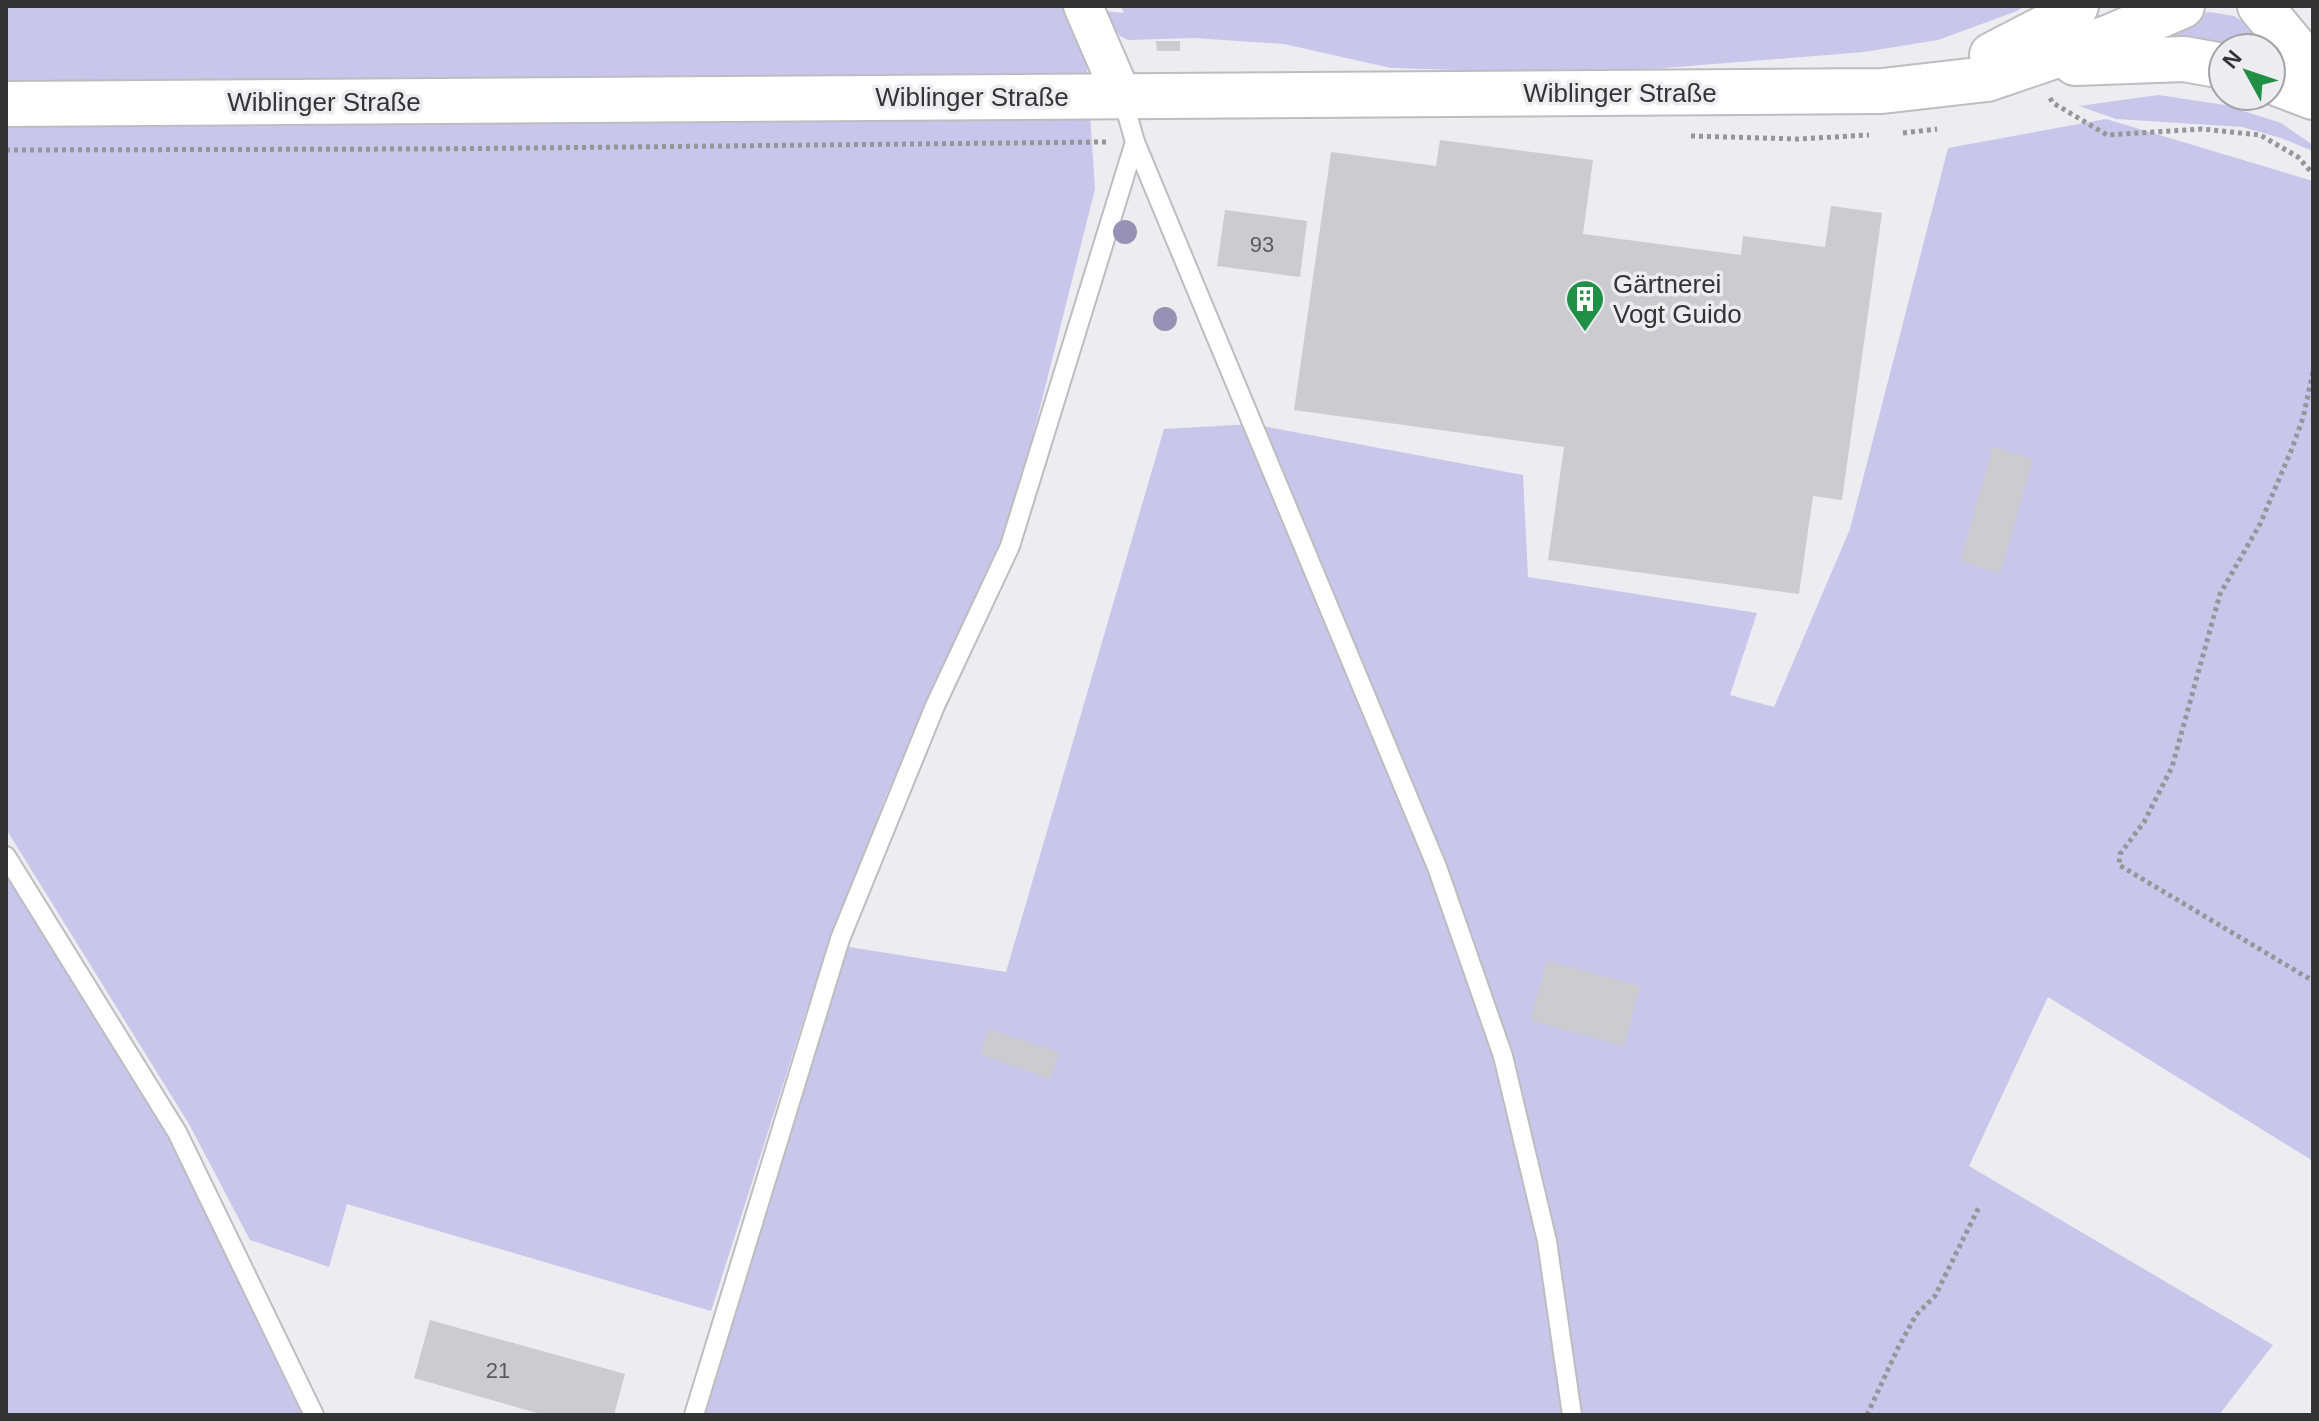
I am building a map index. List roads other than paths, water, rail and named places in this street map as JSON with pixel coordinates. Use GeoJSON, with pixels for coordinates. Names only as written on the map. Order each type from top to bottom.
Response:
{"type":"FeatureCollection","features":[{"type":"Feature","properties":{"kind":"main road","name":"Wiblinger Straße"},"geometry":{"type":"LineString","coordinates":[[1937,83],[2058,21],[2076,6]]}},
{"type":"Feature","properties":{"kind":"main road","name":"Wiblinger Straße"},"geometry":{"type":"LineString","coordinates":[[6,104],[1801,93],[1882,91],[1987,79],[2035,86],[2110,37],[2182,6]]}},
{"type":"Feature","properties":{"kind":"main road"},"geometry":{"type":"LineString","coordinates":[[2260,6],[2313,70]]}},
{"type":"Feature","properties":{"kind":"main road"},"geometry":{"type":"LineString","coordinates":[[2035,86],[2184,59],[2207,63]]}},
{"type":"Feature","properties":{"kind":"main road"},"geometry":{"type":"LineString","coordinates":[[2287,87],[2313,97]]}},
{"type":"Feature","properties":{"kind":"street"},"geometry":{"type":"LineString","coordinates":[[1083,6],[1122,96]]}},
{"type":"Feature","properties":{"kind":"lane"},"geometry":{"type":"LineString","coordinates":[[1122,96],[1135,142],[1437,867],[1503,1056],[1547,1241],[1572,1415]]}},
{"type":"Feature","properties":{"kind":"lane"},"geometry":{"type":"LineString","coordinates":[[694,1415],[840,939],[935,706],[1010,546],[1135,142]]}},
{"type":"Feature","properties":{"kind":"lane"},"geometry":{"type":"LineString","coordinates":[[6,856],[177,1132],[314,1415]]}},
{"type":"Feature","properties":{"kind":"place","name":"Gärtnerei Vogt Guido"},"geometry":{"type":"Point","coordinates":[1585,333]}}]}
